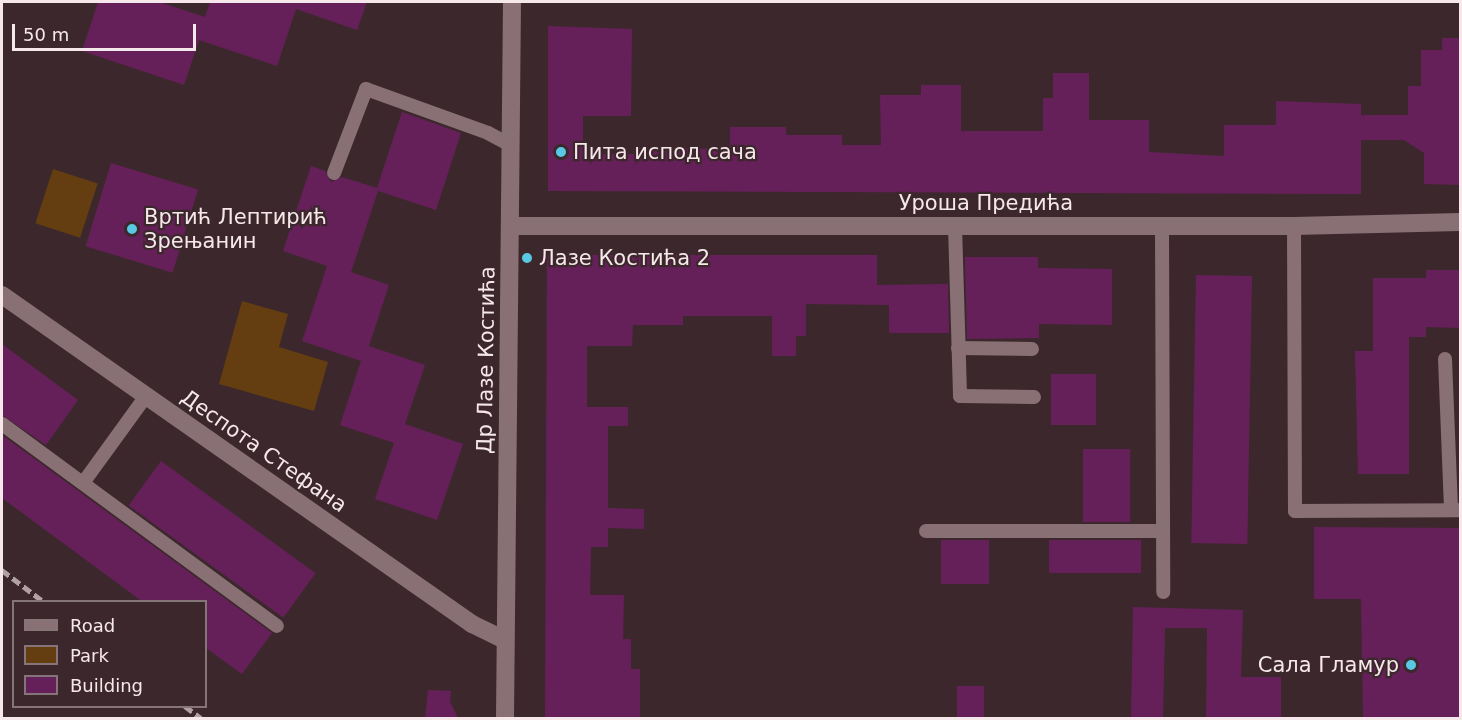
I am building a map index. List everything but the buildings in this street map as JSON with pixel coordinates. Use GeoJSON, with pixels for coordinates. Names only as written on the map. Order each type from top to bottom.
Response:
{"type":"FeatureCollection","features":[{"type":"Feature","properties":{"kind":"street","name":"Др Лазе Костића"},"geometry":{"type":"LineString","coordinates":[[505,718],[503,639],[511,226],[512,2]]}},
{"type":"Feature","properties":{"kind":"street","name":"Уроша Предића"},"geometry":{"type":"LineString","coordinates":[[511,226],[1294,226],[1461,222]]}},
{"type":"Feature","properties":{"kind":"street","name":"Деспота Стефана"},"geometry":{"type":"LineString","coordinates":[[2,295],[472,624],[503,639]]}},
{"type":"Feature","properties":{"kind":"lane"},"geometry":{"type":"LineString","coordinates":[[334,173],[366,89],[489,133],[512,146]]}},
{"type":"Feature","properties":{"kind":"lane"},"geometry":{"type":"LineString","coordinates":[[955,226],[960,396],[1034,397]]}},
{"type":"Feature","properties":{"kind":"lane"},"geometry":{"type":"LineString","coordinates":[[1162,226],[1163,591]]}},
{"type":"Feature","properties":{"kind":"lane"},"geometry":{"type":"LineString","coordinates":[[1294,226],[1295,511],[1456,510],[1445,359]]}},
{"type":"Feature","properties":{"kind":"lane"},"geometry":{"type":"LineString","coordinates":[[958,348],[1032,348]]}},
{"type":"Feature","properties":{"kind":"lane"},"geometry":{"type":"LineString","coordinates":[[83,483],[146,396]]}},
{"type":"Feature","properties":{"kind":"lane"},"geometry":{"type":"LineString","coordinates":[[2,424],[277,626]]}},
{"type":"Feature","properties":{"kind":"lane"},"geometry":{"type":"LineString","coordinates":[[926,531],[1163,531]]}},
{"type":"Feature","properties":{"kind":"green space"},"geometry":{"type":"Polygon","coordinates":[[[53,169],[98,184],[80,238],[35,223],[53,169]]]}},
{"type":"Feature","properties":{"kind":"green space"},"geometry":{"type":"Polygon","coordinates":[[[242,301],[288,314],[279,347],[328,362],[314,411],[219,384],[242,301]]]}},
{"type":"Feature","properties":{"kind":"railway"},"geometry":{"type":"LineString","coordinates":[[2,570],[41,600]]}},
{"type":"Feature","properties":{"kind":"railway"},"geometry":{"type":"LineString","coordinates":[[188,708],[201,718]]}},
{"type":"Feature","properties":{"kind":"place","name":"Пита испод сача"},"geometry":{"type":"Point","coordinates":[561,152]}},
{"type":"Feature","properties":{"kind":"place","name":"Вртић Лептирић Зрењанин"},"geometry":{"type":"Point","coordinates":[132,229]}},
{"type":"Feature","properties":{"kind":"place","name":"Лазе Костића 2"},"geometry":{"type":"Point","coordinates":[527,258]}},
{"type":"Feature","properties":{"kind":"place","name":"Сала Гламур"},"geometry":{"type":"Point","coordinates":[1411,665]}}]}
